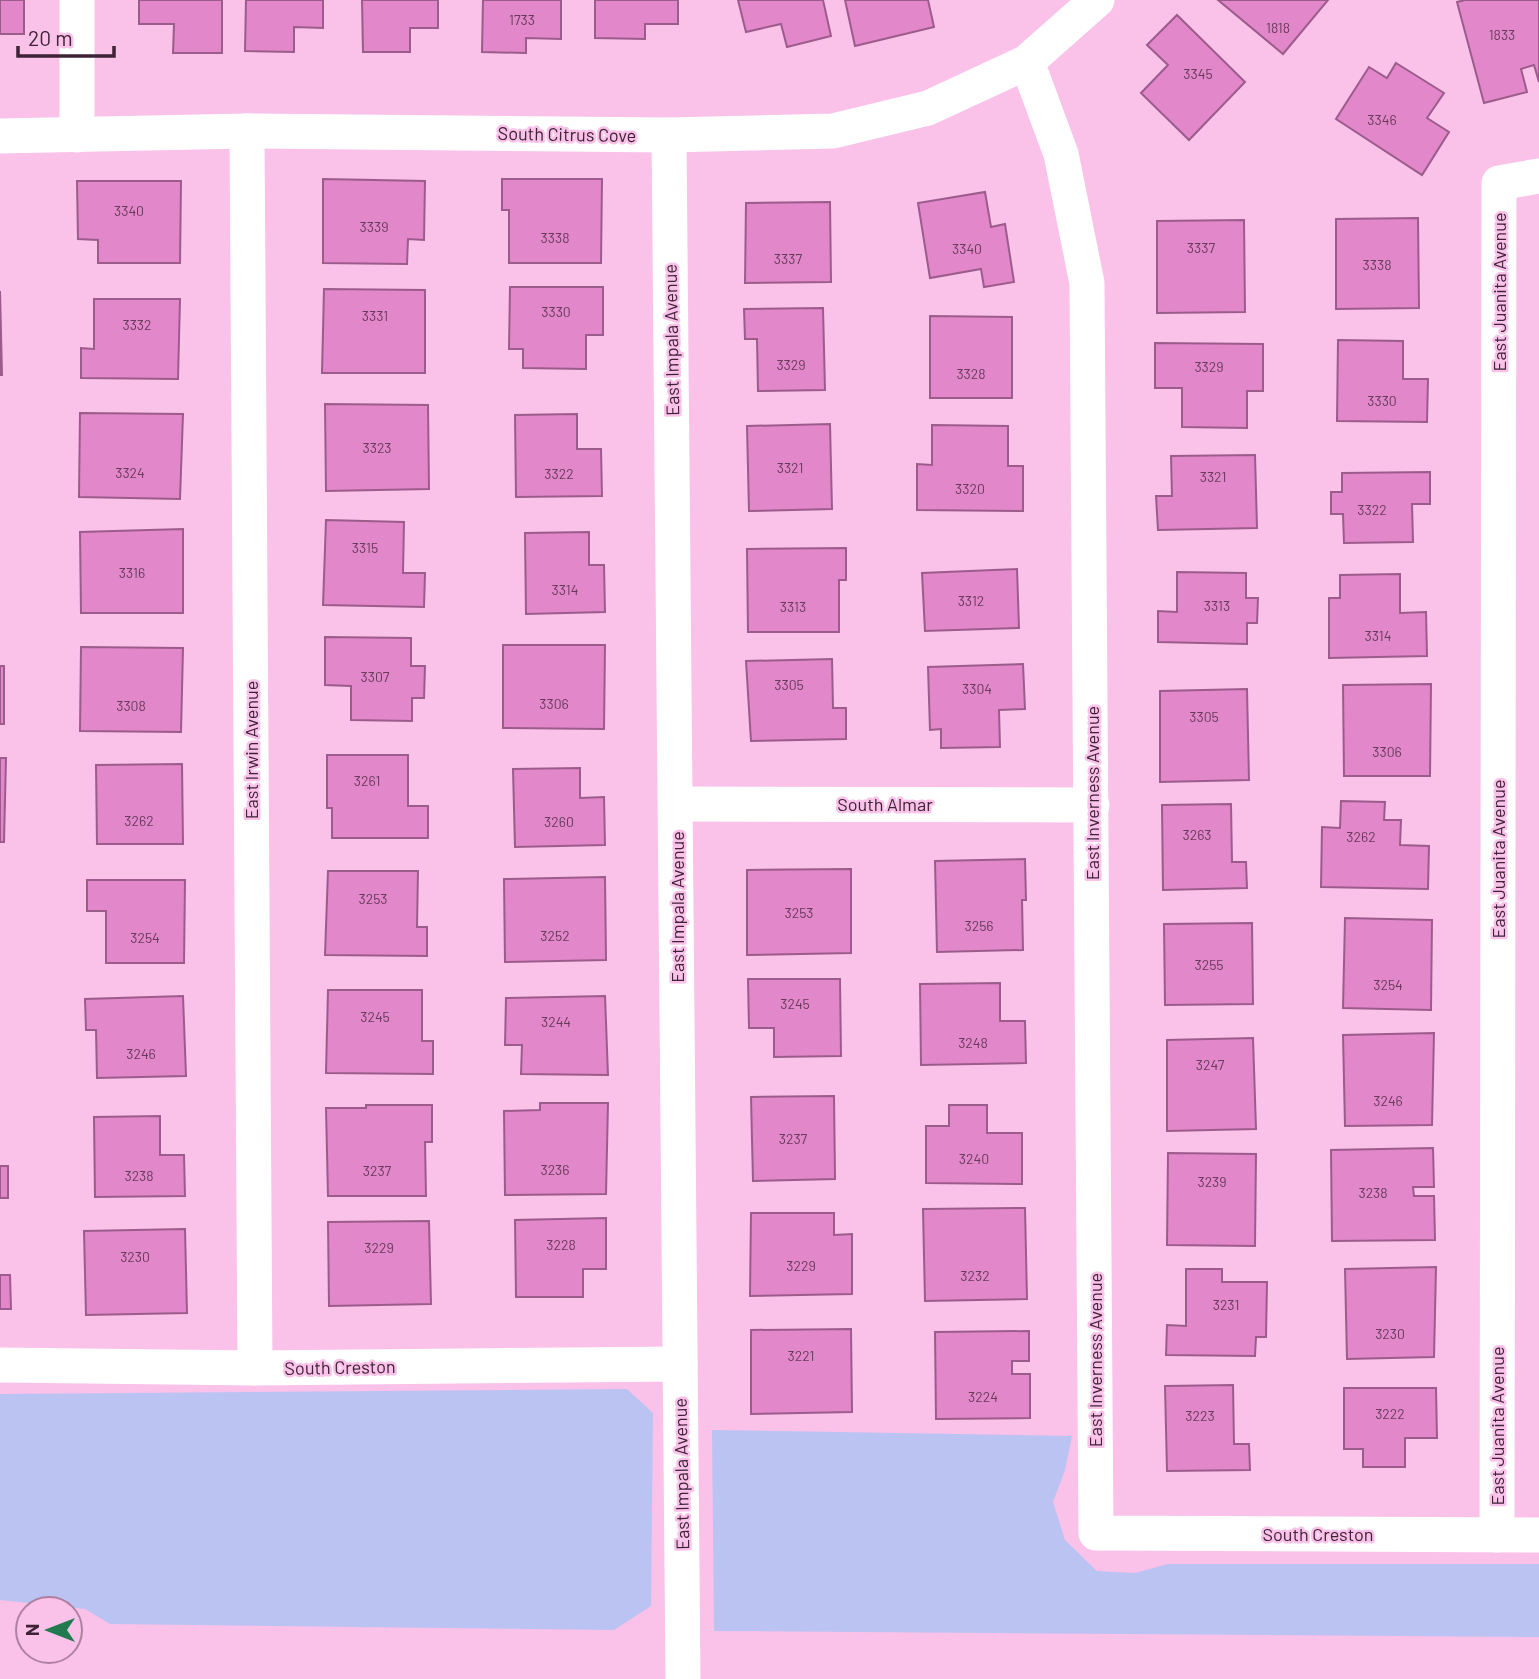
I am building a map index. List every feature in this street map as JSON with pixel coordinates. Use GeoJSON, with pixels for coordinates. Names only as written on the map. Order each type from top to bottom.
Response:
{"type":"FeatureCollection","features":[{"type":"Feature","properties":{"kind":"street"},"geometry":{"type":"LineString","coordinates":[[77,0],[77,135]]}},
{"type":"Feature","properties":{"kind":"street","name":"South Citrus Cove"},"geometry":{"type":"LineString","coordinates":[[0,136],[247,131],[669,135],[833,131],[928,108],[1027,62],[1097,0]]}},
{"type":"Feature","properties":{"kind":"street","name":"East Inverness Avenue"},"geometry":{"type":"LineString","coordinates":[[1027,62],[1060,154],[1087,283],[1096,1533]]}},
{"type":"Feature","properties":{"kind":"street","name":"East Irwin Avenue"},"geometry":{"type":"LineString","coordinates":[[247,131],[255,1368]]}},
{"type":"Feature","properties":{"kind":"street","name":"East Impala Avenue"},"geometry":{"type":"LineString","coordinates":[[669,135],[684,1679]]}},
{"type":"Feature","properties":{"kind":"street","name":"East Juanita Avenue"},"geometry":{"type":"LineString","coordinates":[[1497,1535],[1499,183],[1539,176]]}},
{"type":"Feature","properties":{"kind":"street","name":"South Almar"},"geometry":{"type":"LineString","coordinates":[[677,804],[1092,805]]}},
{"type":"Feature","properties":{"kind":"street","name":"South Creston"},"geometry":{"type":"LineString","coordinates":[[0,1365],[255,1368],[680,1364]]}},
{"type":"Feature","properties":{"kind":"street","name":"South Creston"},"geometry":{"type":"LineString","coordinates":[[1096,1533],[1539,1535]]}},
{"type":"Feature","properties":{"kind":"shaded area"},"geometry":{"type":"Polygon","coordinates":[[[627,1389],[653,1413],[651,1606],[614,1630],[110,1624],[84,1609],[84,1595],[14,1595],[14,1601],[0,1600],[0,1394],[627,1389]]]}},
{"type":"Feature","properties":{"kind":"shaded area"},"geometry":{"type":"Polygon","coordinates":[[[712,1430],[1072,1436],[1065,1470],[1053,1502],[1065,1540],[1097,1571],[1135,1573],[1168,1564],[1539,1564],[1539,1637],[714,1631],[712,1430]]]}},
{"type":"Feature","properties":{"kind":"building"},"geometry":{"type":"Polygon","coordinates":[[[0,0],[24,0],[24,34],[0,34],[0,0]]]}},
{"type":"Feature","properties":{"kind":"building"},"geometry":{"type":"Polygon","coordinates":[[[139,0],[222,0],[222,53],[173,53],[174,24],[139,24],[139,0]]]}},
{"type":"Feature","properties":{"kind":"building"},"geometry":{"type":"Polygon","coordinates":[[[246,0],[323,0],[323,28],[294,27],[294,52],[245,51],[246,0]]]}},
{"type":"Feature","properties":{"kind":"building"},"geometry":{"type":"Polygon","coordinates":[[[362,0],[438,0],[438,28],[410,28],[410,52],[363,52],[362,0]]]}},
{"type":"Feature","properties":{"kind":"building"},"geometry":{"type":"Polygon","coordinates":[[[483,0],[561,0],[561,39],[526,38],[526,53],[482,52],[483,0]]]}},
{"type":"Feature","properties":{"kind":"building"},"geometry":{"type":"Polygon","coordinates":[[[595,0],[678,0],[678,24],[645,24],[645,39],[595,38],[595,0]]]}},
{"type":"Feature","properties":{"kind":"building"},"geometry":{"type":"Polygon","coordinates":[[[738,0],[823,0],[831,36],[787,47],[781,24],[746,32],[738,0]]]}},
{"type":"Feature","properties":{"kind":"building"},"geometry":{"type":"Polygon","coordinates":[[[845,0],[928,0],[934,27],[855,46],[845,0]]]}},
{"type":"Feature","properties":{"kind":"building"},"geometry":{"type":"Polygon","coordinates":[[[1218,0],[1328,0],[1283,54],[1218,0]]]}},
{"type":"Feature","properties":{"kind":"building"},"geometry":{"type":"Polygon","coordinates":[[[1539,0],[1539,82],[1534,65],[1521,69],[1527,92],[1484,103],[1457,2],[1539,0]]]}},
{"type":"Feature","properties":{"kind":"building"},"geometry":{"type":"Polygon","coordinates":[[[1177,15],[1245,82],[1189,140],[1141,93],[1168,65],[1147,45],[1177,15]]]}},
{"type":"Feature","properties":{"kind":"building"},"geometry":{"type":"Polygon","coordinates":[[[1396,63],[1444,93],[1427,118],[1449,132],[1422,175],[1336,119],[1369,67],[1387,78],[1396,63]]]}},
{"type":"Feature","properties":{"kind":"building"},"geometry":{"type":"Polygon","coordinates":[[[323,179],[425,181],[424,240],[408,239],[407,264],[323,263],[323,179]]]}},
{"type":"Feature","properties":{"kind":"building"},"geometry":{"type":"Polygon","coordinates":[[[502,179],[602,179],[601,263],[509,263],[509,210],[502,210],[502,179]]]}},
{"type":"Feature","properties":{"kind":"building"},"geometry":{"type":"Polygon","coordinates":[[[77,181],[181,181],[180,263],[98,263],[98,240],[78,239],[77,181]]]}},
{"type":"Feature","properties":{"kind":"building"},"geometry":{"type":"Polygon","coordinates":[[[985,192],[991,227],[1005,224],[1014,282],[984,287],[981,269],[930,278],[918,203],[985,192]]]}},
{"type":"Feature","properties":{"kind":"building"},"geometry":{"type":"Polygon","coordinates":[[[830,202],[831,282],[745,283],[746,203],[830,202]]]}},
{"type":"Feature","properties":{"kind":"building"},"geometry":{"type":"Polygon","coordinates":[[[1418,218],[1419,308],[1336,309],[1336,219],[1418,218]]]}},
{"type":"Feature","properties":{"kind":"building"},"geometry":{"type":"Polygon","coordinates":[[[1244,220],[1245,312],[1157,313],[1157,221],[1244,220]]]}},
{"type":"Feature","properties":{"kind":"building"},"geometry":{"type":"Polygon","coordinates":[[[510,287],[603,287],[603,335],[586,335],[586,369],[523,368],[523,349],[509,349],[510,287]]]}},
{"type":"Feature","properties":{"kind":"building"},"geometry":{"type":"Polygon","coordinates":[[[324,289],[425,290],[425,373],[322,373],[324,289]]]}},
{"type":"Feature","properties":{"kind":"building"},"geometry":{"type":"Polygon","coordinates":[[[0,291],[2,375],[0,375],[0,291]]]}},
{"type":"Feature","properties":{"kind":"building"},"geometry":{"type":"Polygon","coordinates":[[[94,299],[180,299],[178,379],[81,378],[81,348],[94,349],[94,299]]]}},
{"type":"Feature","properties":{"kind":"building"},"geometry":{"type":"Polygon","coordinates":[[[823,308],[825,390],[758,391],[757,339],[745,339],[744,309],[823,308]]]}},
{"type":"Feature","properties":{"kind":"building"},"geometry":{"type":"Polygon","coordinates":[[[930,316],[1012,317],[1012,398],[930,398],[930,316]]]}},
{"type":"Feature","properties":{"kind":"building"},"geometry":{"type":"Polygon","coordinates":[[[1338,340],[1403,341],[1403,379],[1428,379],[1427,422],[1337,421],[1338,340]]]}},
{"type":"Feature","properties":{"kind":"building"},"geometry":{"type":"Polygon","coordinates":[[[1155,343],[1263,344],[1263,391],[1247,391],[1247,428],[1182,427],[1182,388],[1155,388],[1155,343]]]}},
{"type":"Feature","properties":{"kind":"building"},"geometry":{"type":"Polygon","coordinates":[[[325,404],[428,405],[429,489],[326,491],[325,404]]]}},
{"type":"Feature","properties":{"kind":"building"},"geometry":{"type":"Polygon","coordinates":[[[80,413],[183,414],[180,499],[79,497],[80,413]]]}},
{"type":"Feature","properties":{"kind":"building"},"geometry":{"type":"Polygon","coordinates":[[[577,414],[577,449],[601,449],[602,496],[516,497],[515,415],[577,414]]]}},
{"type":"Feature","properties":{"kind":"building"},"geometry":{"type":"Polygon","coordinates":[[[830,424],[832,509],[749,511],[747,426],[830,424]]]}},
{"type":"Feature","properties":{"kind":"building"},"geometry":{"type":"Polygon","coordinates":[[[932,425],[1008,426],[1008,466],[1023,466],[1023,511],[917,510],[917,464],[932,465],[932,425]]]}},
{"type":"Feature","properties":{"kind":"building"},"geometry":{"type":"Polygon","coordinates":[[[1255,455],[1257,528],[1158,530],[1156,496],[1172,496],[1171,456],[1255,455]]]}},
{"type":"Feature","properties":{"kind":"building"},"geometry":{"type":"Polygon","coordinates":[[[1430,472],[1430,504],[1412,504],[1413,542],[1344,543],[1343,514],[1331,514],[1331,492],[1342,492],[1342,473],[1430,472]]]}},
{"type":"Feature","properties":{"kind":"building"},"geometry":{"type":"Polygon","coordinates":[[[326,520],[404,522],[403,573],[425,573],[424,607],[323,605],[326,520]]]}},
{"type":"Feature","properties":{"kind":"building"},"geometry":{"type":"Polygon","coordinates":[[[183,529],[183,613],[81,613],[80,532],[183,529]]]}},
{"type":"Feature","properties":{"kind":"building"},"geometry":{"type":"Polygon","coordinates":[[[589,532],[589,565],[604,565],[605,612],[526,614],[525,533],[589,532]]]}},
{"type":"Feature","properties":{"kind":"building"},"geometry":{"type":"Polygon","coordinates":[[[846,548],[846,580],[839,580],[839,632],[748,632],[747,549],[846,548]]]}},
{"type":"Feature","properties":{"kind":"building"},"geometry":{"type":"Polygon","coordinates":[[[1017,569],[1019,628],[925,631],[922,573],[1017,569]]]}},
{"type":"Feature","properties":{"kind":"building"},"geometry":{"type":"Polygon","coordinates":[[[1177,572],[1246,573],[1246,598],[1258,598],[1257,623],[1247,623],[1247,644],[1158,642],[1158,611],[1177,612],[1177,572]]]}},
{"type":"Feature","properties":{"kind":"building"},"geometry":{"type":"Polygon","coordinates":[[[1400,574],[1400,613],[1426,612],[1427,656],[1329,658],[1329,598],[1340,598],[1340,575],[1400,574]]]}},
{"type":"Feature","properties":{"kind":"building"},"geometry":{"type":"Polygon","coordinates":[[[325,637],[411,638],[411,666],[425,666],[424,698],[412,698],[412,721],[351,720],[351,686],[325,685],[325,637]]]}},
{"type":"Feature","properties":{"kind":"building"},"geometry":{"type":"Polygon","coordinates":[[[503,645],[605,645],[604,729],[503,728],[503,645]]]}},
{"type":"Feature","properties":{"kind":"building"},"geometry":{"type":"Polygon","coordinates":[[[81,647],[183,648],[181,732],[80,731],[81,647]]]}},
{"type":"Feature","properties":{"kind":"building"},"geometry":{"type":"Polygon","coordinates":[[[832,659],[833,708],[846,708],[846,739],[751,741],[746,661],[832,659]]]}},
{"type":"Feature","properties":{"kind":"building"},"geometry":{"type":"Polygon","coordinates":[[[1023,664],[1025,709],[999,710],[1000,747],[941,748],[941,729],[930,730],[928,667],[1023,664]]]}},
{"type":"Feature","properties":{"kind":"building"},"geometry":{"type":"Polygon","coordinates":[[[0,666],[4,666],[4,724],[0,724],[0,666]]]}},
{"type":"Feature","properties":{"kind":"building"},"geometry":{"type":"Polygon","coordinates":[[[1431,684],[1430,776],[1344,776],[1343,685],[1431,684]]]}},
{"type":"Feature","properties":{"kind":"building"},"geometry":{"type":"Polygon","coordinates":[[[1247,689],[1249,780],[1160,782],[1160,691],[1247,689]]]}},
{"type":"Feature","properties":{"kind":"building"},"geometry":{"type":"Polygon","coordinates":[[[327,755],[408,755],[408,806],[428,806],[428,838],[332,838],[332,808],[327,808],[327,755]]]}},
{"type":"Feature","properties":{"kind":"building"},"geometry":{"type":"Polygon","coordinates":[[[0,758],[6,758],[4,842],[0,842],[0,758]]]}},
{"type":"Feature","properties":{"kind":"building"},"geometry":{"type":"Polygon","coordinates":[[[182,764],[183,844],[97,844],[96,765],[182,764]]]}},
{"type":"Feature","properties":{"kind":"building"},"geometry":{"type":"Polygon","coordinates":[[[580,768],[580,798],[604,797],[605,845],[515,847],[513,769],[580,768]]]}},
{"type":"Feature","properties":{"kind":"building"},"geometry":{"type":"Polygon","coordinates":[[[1341,801],[1385,802],[1384,820],[1401,820],[1400,845],[1429,846],[1428,889],[1321,887],[1322,827],[1340,828],[1341,801]]]}},
{"type":"Feature","properties":{"kind":"building"},"geometry":{"type":"Polygon","coordinates":[[[1231,804],[1232,862],[1246,862],[1247,888],[1163,890],[1162,805],[1231,804]]]}},
{"type":"Feature","properties":{"kind":"building"},"geometry":{"type":"Polygon","coordinates":[[[1025,859],[1023,950],[937,952],[935,861],[1025,859]]]}},
{"type":"Feature","properties":{"kind":"building"},"geometry":{"type":"Polygon","coordinates":[[[851,869],[851,953],[747,955],[747,870],[851,869]]]}},
{"type":"Feature","properties":{"kind":"building"},"geometry":{"type":"Polygon","coordinates":[[[328,871],[418,871],[417,927],[427,927],[427,956],[325,955],[328,871]]]}},
{"type":"Feature","properties":{"kind":"building"},"geometry":{"type":"Polygon","coordinates":[[[605,877],[606,960],[505,962],[504,879],[605,877]]]}},
{"type":"Feature","properties":{"kind":"building"},"geometry":{"type":"Polygon","coordinates":[[[87,880],[185,880],[184,963],[106,963],[106,911],[87,911],[87,880]]]}},
{"type":"Feature","properties":{"kind":"building"},"geometry":{"type":"Polygon","coordinates":[[[1345,918],[1432,920],[1431,1010],[1343,1008],[1345,918]]]}},
{"type":"Feature","properties":{"kind":"building"},"geometry":{"type":"Polygon","coordinates":[[[1252,923],[1253,1004],[1165,1005],[1164,924],[1252,923]]]}},
{"type":"Feature","properties":{"kind":"building"},"geometry":{"type":"Polygon","coordinates":[[[748,979],[840,979],[841,1056],[774,1057],[774,1028],[749,1028],[748,979]]]}},
{"type":"Feature","properties":{"kind":"building"},"geometry":{"type":"Polygon","coordinates":[[[1000,983],[1000,1021],[1025,1021],[1026,1063],[921,1065],[920,984],[1000,983]]]}},
{"type":"Feature","properties":{"kind":"building"},"geometry":{"type":"Polygon","coordinates":[[[328,990],[422,990],[422,1041],[433,1041],[433,1074],[326,1073],[328,990]]]}},
{"type":"Feature","properties":{"kind":"building"},"geometry":{"type":"Polygon","coordinates":[[[183,996],[186,1076],[97,1078],[96,1030],[86,1030],[85,999],[183,996]]]}},
{"type":"Feature","properties":{"kind":"building"},"geometry":{"type":"Polygon","coordinates":[[[605,996],[608,1075],[521,1074],[522,1045],[505,1045],[506,998],[605,996]]]}},
{"type":"Feature","properties":{"kind":"building"},"geometry":{"type":"Polygon","coordinates":[[[1434,1033],[1432,1125],[1345,1126],[1343,1035],[1434,1033]]]}},
{"type":"Feature","properties":{"kind":"building"},"geometry":{"type":"Polygon","coordinates":[[[1253,1038],[1256,1129],[1167,1131],[1167,1040],[1253,1038]]]}},
{"type":"Feature","properties":{"kind":"building"},"geometry":{"type":"Polygon","coordinates":[[[834,1096],[835,1179],[753,1181],[751,1097],[834,1096]]]}},
{"type":"Feature","properties":{"kind":"building"},"geometry":{"type":"Polygon","coordinates":[[[540,1103],[608,1103],[606,1194],[505,1195],[504,1111],[540,1110],[540,1103]]]}},
{"type":"Feature","properties":{"kind":"building"},"geometry":{"type":"Polygon","coordinates":[[[366,1105],[432,1105],[432,1142],[425,1142],[426,1196],[328,1196],[326,1108],[366,1108],[366,1105]]]}},
{"type":"Feature","properties":{"kind":"building"},"geometry":{"type":"Polygon","coordinates":[[[949,1105],[987,1105],[987,1133],[1022,1133],[1022,1184],[926,1183],[926,1126],[949,1126],[949,1105]]]}},
{"type":"Feature","properties":{"kind":"building"},"geometry":{"type":"Polygon","coordinates":[[[160,1116],[160,1155],[184,1155],[185,1196],[95,1197],[94,1117],[160,1116]]]}},
{"type":"Feature","properties":{"kind":"building"},"geometry":{"type":"Polygon","coordinates":[[[1433,1148],[1434,1187],[1413,1187],[1414,1196],[1434,1196],[1435,1240],[1332,1241],[1331,1150],[1433,1148]]]}},
{"type":"Feature","properties":{"kind":"building"},"geometry":{"type":"Polygon","coordinates":[[[1168,1153],[1256,1154],[1255,1246],[1167,1245],[1168,1153]]]}},
{"type":"Feature","properties":{"kind":"building"},"geometry":{"type":"Polygon","coordinates":[[[0,1166],[8,1166],[8,1198],[0,1198],[0,1166]]]}},
{"type":"Feature","properties":{"kind":"building"},"geometry":{"type":"Polygon","coordinates":[[[1025,1208],[1027,1299],[925,1301],[923,1209],[1025,1208]]]}},
{"type":"Feature","properties":{"kind":"building"},"geometry":{"type":"Polygon","coordinates":[[[751,1213],[834,1213],[834,1235],[852,1234],[852,1294],[750,1296],[751,1213]]]}},
{"type":"Feature","properties":{"kind":"building"},"geometry":{"type":"Polygon","coordinates":[[[606,1218],[606,1269],[583,1269],[583,1297],[516,1297],[515,1220],[606,1218]]]}},
{"type":"Feature","properties":{"kind":"building"},"geometry":{"type":"Polygon","coordinates":[[[429,1221],[431,1304],[329,1306],[328,1222],[429,1221]]]}},
{"type":"Feature","properties":{"kind":"building"},"geometry":{"type":"Polygon","coordinates":[[[185,1229],[187,1313],[86,1315],[84,1231],[185,1229]]]}},
{"type":"Feature","properties":{"kind":"building"},"geometry":{"type":"Polygon","coordinates":[[[1436,1267],[1434,1357],[1347,1359],[1345,1269],[1436,1267]]]}},
{"type":"Feature","properties":{"kind":"building"},"geometry":{"type":"Polygon","coordinates":[[[1186,1269],[1222,1269],[1222,1282],[1267,1282],[1266,1337],[1256,1337],[1255,1356],[1166,1355],[1167,1325],[1186,1326],[1186,1269]]]}},
{"type":"Feature","properties":{"kind":"building"},"geometry":{"type":"Polygon","coordinates":[[[0,1275],[10,1275],[11,1309],[0,1309],[0,1275]]]}},
{"type":"Feature","properties":{"kind":"building"},"geometry":{"type":"Polygon","coordinates":[[[851,1329],[852,1412],[751,1414],[751,1330],[851,1329]]]}},
{"type":"Feature","properties":{"kind":"building"},"geometry":{"type":"Polygon","coordinates":[[[1029,1331],[1029,1361],[1012,1361],[1012,1374],[1030,1374],[1030,1418],[936,1419],[935,1332],[1029,1331]]]}},
{"type":"Feature","properties":{"kind":"building"},"geometry":{"type":"Polygon","coordinates":[[[1233,1385],[1234,1444],[1249,1444],[1250,1470],[1167,1471],[1165,1386],[1233,1385]]]}},
{"type":"Feature","properties":{"kind":"building"},"geometry":{"type":"Polygon","coordinates":[[[1344,1388],[1436,1388],[1437,1438],[1405,1438],[1405,1467],[1363,1467],[1363,1449],[1344,1449],[1344,1388]]]}}]}
